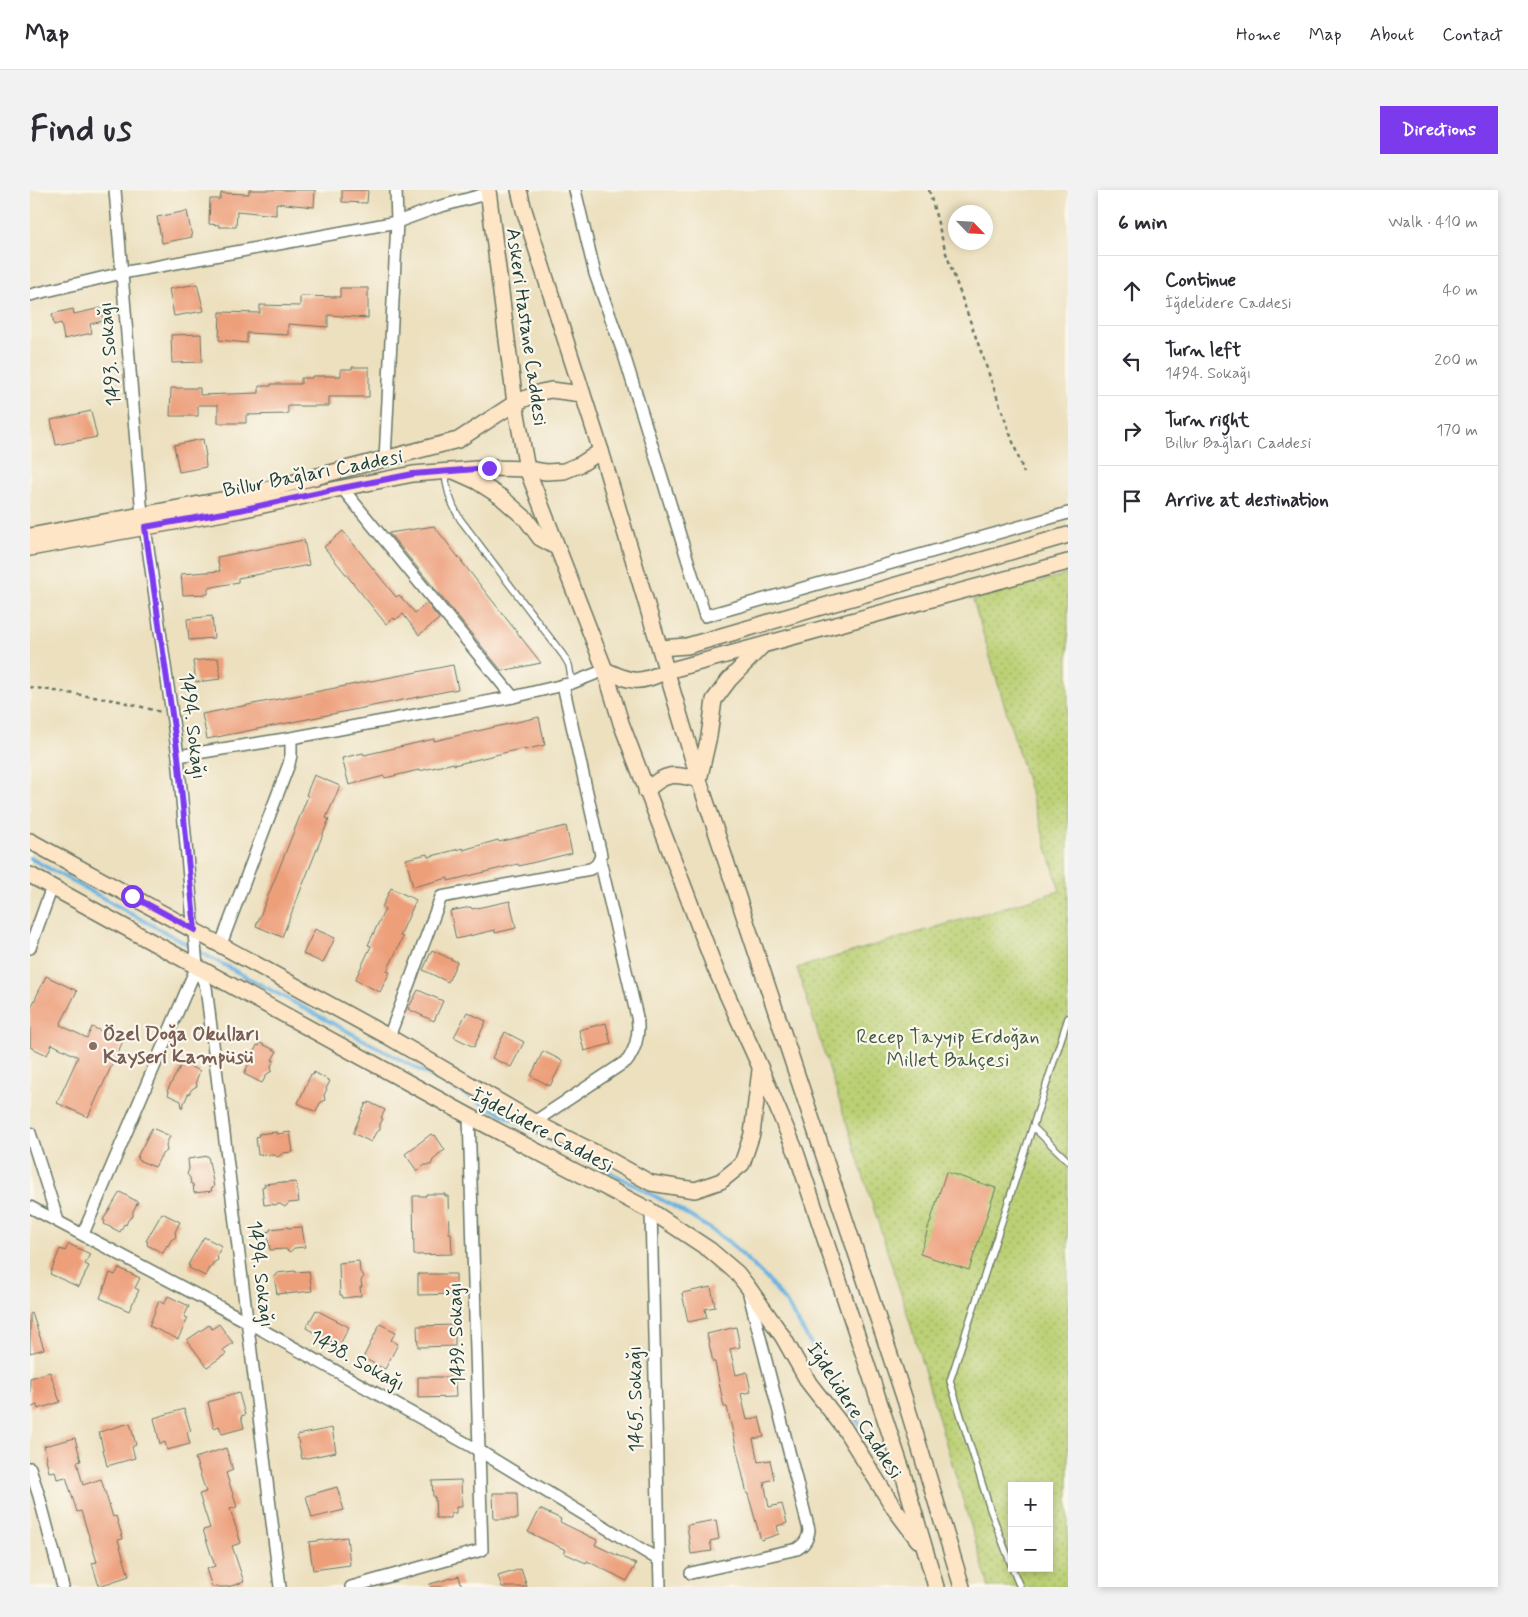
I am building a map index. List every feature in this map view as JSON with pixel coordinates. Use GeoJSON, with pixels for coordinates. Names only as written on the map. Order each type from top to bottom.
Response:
{"type":"FeatureCollection","features":[{"type":"Feature","properties":{"kind":"street","name":"1493. Sokağı"},"geometry":{"type":"LineString","coordinates":[[115,190],[144,521]]}},
{"type":"Feature","properties":{"kind":"street"},"geometry":{"type":"LineString","coordinates":[[385,459],[397,222],[396,190]]}},
{"type":"Feature","properties":{"kind":"street","name":"Askeri Hastane Caddesi"},"geometry":{"type":"LineString","coordinates":[[519,190],[582,394]]}},
{"type":"Feature","properties":{"kind":"street"},"geometry":{"type":"LineString","coordinates":[[574,190],[595,274],[624,356],[705,616],[1068,513]]}},
{"type":"Feature","properties":{"kind":"street"},"geometry":{"type":"LineString","coordinates":[[30,295],[122,273],[397,222],[488,192]]}},
{"type":"Feature","properties":{"kind":"street","name":"Askeri Hastane Caddesi"},"geometry":{"type":"LineString","coordinates":[[488,192],[515,402],[527,469],[605,670],[621,723],[646,791],[715,968],[796,1152],[901,1468],[936,1587]]}},
{"type":"Feature","properties":{"kind":"street","name":"Billur Bağları Caddesi"},"geometry":{"type":"LineString","coordinates":[[30,548],[144,521],[458,440],[515,402],[541,392],[551,390],[582,394]]}},
{"type":"Feature","properties":{"kind":"street"},"geometry":{"type":"LineString","coordinates":[[582,394],[601,451],[699,780],[906,1403],[962,1587]]}},
{"type":"Feature","properties":{"kind":"street","name":"Billur Bağları Caddesi"},"geometry":{"type":"LineString","coordinates":[[30,536],[240,510],[413,474],[489,468],[527,469],[546,472],[564,471],[581,464],[601,451]]}},
{"type":"Feature","properties":{"kind":"street"},"geometry":{"type":"LineString","coordinates":[[450,472],[476,481],[501,497],[526,519],[540,538],[556,547]]}},
{"type":"Feature","properties":{"kind":"street"},"geometry":{"type":"LineString","coordinates":[[342,488],[513,697]]}},
{"type":"Feature","properties":{"kind":"street","name":"1494. Sokağı"},"geometry":{"type":"LineString","coordinates":[[144,521],[178,756],[197,964],[206,987],[280,1587]]}},
{"type":"Feature","properties":{"kind":"street"},"geometry":{"type":"LineString","coordinates":[[660,648],[687,646],[1068,535]]}},
{"type":"Feature","properties":{"kind":"street"},"geometry":{"type":"LineString","coordinates":[[178,756],[291,738],[513,697],[568,684],[605,670],[630,680],[645,680],[667,671],[1068,562]]}},
{"type":"Feature","properties":{"kind":"street"},"geometry":{"type":"LineString","coordinates":[[699,780],[709,736],[714,700],[729,680],[761,647]]}},
{"type":"Feature","properties":{"kind":"street"},"geometry":{"type":"LineString","coordinates":[[534,1122],[628,1060],[638,1035],[637,1017],[600,860],[601,855],[568,684]]}},
{"type":"Feature","properties":{"kind":"street"},"geometry":{"type":"LineString","coordinates":[[221,944],[289,764],[292,755],[291,738]]}},
{"type":"Feature","properties":{"kind":"street"},"geometry":{"type":"LineString","coordinates":[[646,791],[661,778],[668,775],[676,774],[699,780]]}},
{"type":"Feature","properties":{"kind":"street","name":"İğdelidere Caddesi"},"geometry":{"type":"LineString","coordinates":[[30,841],[195,937],[221,944],[389,1037],[534,1122],[651,1183],[695,1190],[721,1181],[742,1164],[752,1134],[761,1069]]}},
{"type":"Feature","properties":{"kind":"street"},"geometry":{"type":"LineString","coordinates":[[389,1037],[442,897],[590,869],[595,867],[600,860]]}},
{"type":"Feature","properties":{"kind":"street","name":"İğdelidere Caddesi"},"geometry":{"type":"LineString","coordinates":[[30,875],[197,964],[469,1116],[650,1211],[674,1225],[715,1254],[738,1273],[748,1287],[782,1337],[809,1383],[844,1428],[894,1508],[924,1548]]}},
{"type":"Feature","properties":{"kind":"street"},"geometry":{"type":"LineString","coordinates":[[30,948],[52,887]]}},
{"type":"Feature","properties":{"kind":"street"},"geometry":{"type":"LineString","coordinates":[[83,1234],[197,964]]}},
{"type":"Feature","properties":{"kind":"street","name":"1439. Sokağı"},"geometry":{"type":"LineString","coordinates":[[352,1587],[482,1550],[469,1116]]}},
{"type":"Feature","properties":{"kind":"street"},"geometry":{"type":"LineString","coordinates":[[30,1133],[58,1221]]}},
{"type":"Feature","properties":{"kind":"street","name":"1438. Sokağı"},"geometry":{"type":"LineString","coordinates":[[30,1207],[246,1321],[478,1450],[659,1560]]}},
{"type":"Feature","properties":{"kind":"street","name":"1465. Sokağı"},"geometry":{"type":"LineString","coordinates":[[650,1211],[660,1587]]}},
{"type":"Feature","properties":{"kind":"street"},"geometry":{"type":"LineString","coordinates":[[691,1573],[797,1549],[804,1545],[808,1537],[809,1530],[748,1287]]}},
{"type":"Feature","properties":{"kind":"street"},"geometry":{"type":"LineString","coordinates":[[30,1468],[34,1497],[63,1587]]}},
{"type":"Feature","properties":{"kind":"lane"},"geometry":{"type":"LineString","coordinates":[[450,472],[446,482],[450,501],[460,520],[563,655],[569,665],[568,684]]}},
{"type":"Feature","properties":{"kind":"lane"},"geometry":{"type":"LineString","coordinates":[[1008,1557],[990,1509],[950,1381],[1068,1018]]}},
{"type":"Feature","properties":{"kind":"lane"},"geometry":{"type":"LineString","coordinates":[[1033,1127],[1068,1161]]}},
{"type":"Feature","properties":{"kind":"lane"},"geometry":{"type":"LineString","coordinates":[[1014,1572],[1020,1587]]}},
{"type":"Feature","properties":{"kind":"path"},"geometry":{"type":"LineString","coordinates":[[929,190],[946,253],[1024,473]]}},
{"type":"Feature","properties":{"kind":"path"},"geometry":{"type":"LineString","coordinates":[[30,687],[120,701],[172,716]]}},
{"type":"Feature","properties":{"kind":"green space","name":"Recep Tayyip Erdoğan Millet Bahçesi"},"geometry":{"type":"Polygon","coordinates":[[[1068,574],[1068,1587],[989,1587],[908,1316],[797,968],[1060,891],[973,600],[1068,574]]]}},
{"type":"Feature","properties":{"kind":"building"},"geometry":{"type":"Polygon","coordinates":[[[249,190],[315,190],[314,207],[276,203],[276,215],[237,211],[236,227],[219,227],[219,225],[209,224],[210,199],[220,199],[221,193],[249,194],[249,190]]]}},
{"type":"Feature","properties":{"kind":"building"},"geometry":{"type":"Polygon","coordinates":[[[342,190],[368,190],[367,203],[342,202],[342,190]]]}},
{"type":"Feature","properties":{"kind":"building"},"geometry":{"type":"Polygon","coordinates":[[[187,211],[192,237],[162,243],[157,217],[187,211]]]}},
{"type":"Feature","properties":{"kind":"building"},"geometry":{"type":"Polygon","coordinates":[[[197,284],[204,311],[174,316],[169,289],[197,284]]]}},
{"type":"Feature","properties":{"kind":"building"},"geometry":{"type":"Polygon","coordinates":[[[340,288],[368,288],[368,318],[328,315],[328,327],[288,324],[288,335],[247,333],[247,343],[219,340],[220,312],[260,313],[260,305],[300,306],[300,296],[340,297],[340,288]]]}},
{"type":"Feature","properties":{"kind":"building"},"geometry":{"type":"Polygon","coordinates":[[[101,308],[103,321],[90,324],[92,333],[64,339],[61,323],[54,325],[52,314],[73,309],[74,314],[101,308]]]}},
{"type":"Feature","properties":{"kind":"building"},"geometry":{"type":"Polygon","coordinates":[[[201,334],[202,362],[172,363],[171,335],[201,334]]]}},
{"type":"Feature","properties":{"kind":"building"},"geometry":{"type":"Polygon","coordinates":[[[352,367],[369,367],[369,397],[329,397],[329,406],[288,406],[288,414],[246,415],[246,423],[218,423],[218,405],[198,405],[198,416],[170,416],[171,388],[200,388],[200,395],[259,393],[259,386],[301,384],[301,378],[312,378],[312,376],[341,376],[341,369],[352,369],[352,367]]]}},
{"type":"Feature","properties":{"kind":"building"},"geometry":{"type":"Polygon","coordinates":[[[91,411],[97,437],[56,445],[51,420],[91,411]]]}},
{"type":"Feature","properties":{"kind":"building"},"geometry":{"type":"Polygon","coordinates":[[[203,439],[206,467],[179,472],[174,445],[203,439]]]}},
{"type":"Feature","properties":{"kind":"building"},"geometry":{"type":"Polygon","coordinates":[[[434,526],[541,663],[502,671],[389,533],[434,526]]]}},
{"type":"Feature","properties":{"kind":"building"},"geometry":{"type":"Polygon","coordinates":[[[343,531],[396,597],[399,595],[415,613],[427,603],[439,619],[419,635],[403,614],[386,624],[324,547],[343,531]]]}},
{"type":"Feature","properties":{"kind":"building"},"geometry":{"type":"Polygon","coordinates":[[[304,540],[309,565],[238,578],[238,582],[208,588],[208,594],[183,595],[181,574],[220,571],[217,557],[304,540]]]}},
{"type":"Feature","properties":{"kind":"building"},"geometry":{"type":"Polygon","coordinates":[[[212,616],[214,638],[189,640],[187,619],[212,616]]]}},
{"type":"Feature","properties":{"kind":"building"},"geometry":{"type":"Polygon","coordinates":[[[218,658],[221,679],[196,682],[193,661],[218,658]]]}},
{"type":"Feature","properties":{"kind":"building"},"geometry":{"type":"Polygon","coordinates":[[[453,665],[458,689],[207,739],[202,714],[453,665]]]}},
{"type":"Feature","properties":{"kind":"building"},"geometry":{"type":"Polygon","coordinates":[[[539,717],[545,745],[524,750],[524,748],[454,765],[454,763],[385,778],[384,776],[349,785],[342,758],[363,753],[364,755],[434,739],[434,741],[539,717]]]}},
{"type":"Feature","properties":{"kind":"building"},"geometry":{"type":"Polygon","coordinates":[[[314,775],[340,786],[326,818],[329,819],[282,937],[256,926],[308,796],[306,795],[314,775]]]}},
{"type":"Feature","properties":{"kind":"building"},"geometry":{"type":"Polygon","coordinates":[[[566,826],[572,853],[519,866],[518,864],[448,881],[448,878],[413,887],[406,859],[427,854],[428,857],[463,848],[463,850],[498,840],[499,842],[566,826]]]}},
{"type":"Feature","properties":{"kind":"building"},"geometry":{"type":"Polygon","coordinates":[[[391,888],[416,900],[400,936],[403,937],[387,971],[390,972],[380,992],[355,980],[371,946],[368,945],[385,909],[382,907],[391,888]]]}},
{"type":"Feature","properties":{"kind":"building"},"geometry":{"type":"Polygon","coordinates":[[[510,901],[516,928],[495,933],[495,930],[456,939],[450,911],[471,907],[472,909],[510,901]]]}},
{"type":"Feature","properties":{"kind":"building"},"geometry":{"type":"Polygon","coordinates":[[[315,929],[335,938],[323,963],[303,954],[315,929]]]}},
{"type":"Feature","properties":{"kind":"building"},"geometry":{"type":"Polygon","coordinates":[[[432,950],[457,962],[448,982],[423,970],[432,950]]]}},
{"type":"Feature","properties":{"kind":"building"},"geometry":{"type":"Polygon","coordinates":[[[46,976],[77,991],[60,1025],[87,1038],[92,1027],[123,1041],[88,1117],[57,1103],[78,1057],[52,1044],[47,1055],[30,1047],[30,1010],[46,976]]]}},
{"type":"Feature","properties":{"kind":"building"},"geometry":{"type":"Polygon","coordinates":[[[418,990],[443,1001],[434,1021],[408,1009],[418,990]]]}},
{"type":"Feature","properties":{"kind":"building"},"geometry":{"type":"Polygon","coordinates":[[[467,1012],[486,1021],[474,1047],[454,1037],[467,1012]]]}},
{"type":"Feature","properties":{"kind":"building"},"geometry":{"type":"Polygon","coordinates":[[[606,1023],[611,1044],[584,1051],[579,1030],[606,1023]]]}},
{"type":"Feature","properties":{"kind":"building"},"geometry":{"type":"Polygon","coordinates":[[[505,1032],[524,1042],[511,1067],[492,1058],[505,1032]]]}},
{"type":"Feature","properties":{"kind":"building"},"geometry":{"type":"Polygon","coordinates":[[[260,1043],[277,1051],[272,1060],[274,1060],[271,1066],[272,1071],[267,1074],[262,1083],[244,1074],[257,1045],[259,1046],[260,1043]]]}},
{"type":"Feature","properties":{"kind":"building"},"geometry":{"type":"Polygon","coordinates":[[[543,1051],[563,1061],[550,1086],[531,1076],[543,1051]]]}},
{"type":"Feature","properties":{"kind":"building"},"geometry":{"type":"Polygon","coordinates":[[[182,1063],[200,1071],[196,1081],[197,1086],[188,1094],[182,1108],[181,1101],[168,1095],[169,1092],[167,1091],[182,1063]]]}},
{"type":"Feature","properties":{"kind":"building"},"geometry":{"type":"Polygon","coordinates":[[[314,1072],[330,1081],[324,1095],[325,1100],[320,1103],[316,1112],[298,1103],[311,1074],[313,1075],[314,1072]]]}},
{"type":"Feature","properties":{"kind":"building"},"geometry":{"type":"Polygon","coordinates":[[[369,1102],[385,1110],[381,1118],[383,1119],[380,1124],[380,1130],[376,1132],[371,1142],[353,1133],[366,1103],[368,1104],[369,1102]]]}},
{"type":"Feature","properties":{"kind":"building"},"geometry":{"type":"Polygon","coordinates":[[[152,1128],[170,1136],[166,1145],[167,1151],[162,1154],[155,1167],[138,1160],[139,1157],[137,1157],[152,1128]]]}},
{"type":"Feature","properties":{"kind":"building"},"geometry":{"type":"Polygon","coordinates":[[[277,1132],[277,1134],[290,1132],[293,1152],[283,1153],[278,1157],[267,1154],[258,1155],[256,1137],[259,1136],[258,1134],[277,1132]]]}},
{"type":"Feature","properties":{"kind":"building"},"geometry":{"type":"Polygon","coordinates":[[[431,1134],[435,1135],[445,1150],[437,1155],[431,1165],[425,1165],[417,1171],[405,1154],[431,1134]]]}},
{"type":"Feature","properties":{"kind":"building"},"geometry":{"type":"Polygon","coordinates":[[[208,1156],[214,1187],[211,1188],[212,1191],[194,1193],[193,1184],[191,1184],[187,1174],[189,1169],[188,1159],[208,1156]]]}},
{"type":"Feature","properties":{"kind":"building"},"geometry":{"type":"Polygon","coordinates":[[[946,1172],[996,1188],[969,1270],[920,1254],[946,1172]]]}},
{"type":"Feature","properties":{"kind":"building"},"geometry":{"type":"Polygon","coordinates":[[[296,1182],[299,1202],[289,1203],[285,1207],[280,1204],[264,1205],[262,1187],[265,1186],[264,1184],[296,1182]]]}},
{"type":"Feature","properties":{"kind":"building"},"geometry":{"type":"Polygon","coordinates":[[[120,1192],[138,1202],[133,1211],[133,1216],[126,1225],[124,1224],[120,1232],[104,1224],[105,1221],[103,1220],[120,1192]]]}},
{"type":"Feature","properties":{"kind":"building"},"geometry":{"type":"Polygon","coordinates":[[[426,1194],[445,1194],[445,1196],[448,1196],[449,1233],[451,1233],[452,1254],[414,1255],[413,1196],[426,1196],[426,1194]]]}},
{"type":"Feature","properties":{"kind":"building"},"geometry":{"type":"Polygon","coordinates":[[[162,1213],[180,1222],[175,1232],[176,1237],[171,1240],[163,1253],[147,1245],[148,1242],[146,1241],[162,1213]]]}},
{"type":"Feature","properties":{"kind":"building"},"geometry":{"type":"Polygon","coordinates":[[[302,1227],[305,1247],[294,1248],[290,1252],[285,1249],[270,1250],[267,1232],[270,1229],[302,1227]]]}},
{"type":"Feature","properties":{"kind":"building"},"geometry":{"type":"Polygon","coordinates":[[[204,1237],[222,1246],[217,1255],[218,1260],[213,1263],[205,1276],[189,1268],[190,1266],[188,1265],[204,1237]]]}},
{"type":"Feature","properties":{"kind":"building"},"geometry":{"type":"Polygon","coordinates":[[[69,1244],[90,1254],[85,1264],[89,1266],[79,1287],[50,1274],[60,1249],[65,1251],[69,1244]]]}},
{"type":"Feature","properties":{"kind":"building"},"geometry":{"type":"Polygon","coordinates":[[[359,1261],[360,1272],[364,1276],[361,1281],[362,1287],[360,1287],[361,1296],[343,1298],[340,1295],[339,1263],[359,1261]]]}},
{"type":"Feature","properties":{"kind":"building"},"geometry":{"type":"Polygon","coordinates":[[[119,1268],[140,1278],[135,1288],[139,1290],[129,1311],[100,1298],[110,1273],[115,1275],[119,1268]]]}},
{"type":"Feature","properties":{"kind":"building"},"geometry":{"type":"Polygon","coordinates":[[[309,1271],[312,1291],[277,1294],[274,1276],[277,1273],[309,1271]]]}},
{"type":"Feature","properties":{"kind":"building"},"geometry":{"type":"Polygon","coordinates":[[[418,1274],[456,1274],[456,1294],[418,1295],[418,1274]]]}},
{"type":"Feature","properties":{"kind":"building"},"geometry":{"type":"Polygon","coordinates":[[[711,1287],[715,1307],[705,1309],[707,1318],[688,1322],[682,1293],[711,1287]]]}},
{"type":"Feature","properties":{"kind":"building"},"geometry":{"type":"Polygon","coordinates":[[[168,1296],[189,1306],[184,1317],[188,1318],[178,1339],[149,1326],[159,1301],[164,1304],[168,1296]]]}},
{"type":"Feature","properties":{"kind":"building"},"geometry":{"type":"Polygon","coordinates":[[[316,1310],[349,1327],[339,1346],[306,1328],[316,1310]]]}},
{"type":"Feature","properties":{"kind":"building"},"geometry":{"type":"Polygon","coordinates":[[[32,1313],[44,1349],[30,1353],[30,1314],[32,1313]]]}},
{"type":"Feature","properties":{"kind":"building"},"geometry":{"type":"Polygon","coordinates":[[[219,1324],[233,1343],[223,1350],[226,1354],[207,1367],[187,1340],[209,1325],[212,1329],[219,1324]]]}},
{"type":"Feature","properties":{"kind":"building"},"geometry":{"type":"Polygon","coordinates":[[[380,1324],[396,1332],[391,1340],[398,1344],[385,1369],[363,1358],[380,1324]]]}},
{"type":"Feature","properties":{"kind":"building"},"geometry":{"type":"Polygon","coordinates":[[[455,1325],[455,1346],[418,1347],[417,1326],[455,1325]]]}},
{"type":"Feature","properties":{"kind":"building"},"geometry":{"type":"Polygon","coordinates":[[[736,1327],[740,1347],[730,1349],[736,1375],[747,1372],[751,1392],[741,1394],[747,1420],[759,1417],[764,1437],[753,1439],[758,1462],[770,1460],[774,1479],[764,1482],[769,1507],[782,1504],[787,1523],[777,1526],[779,1534],[761,1540],[747,1494],[727,1407],[724,1407],[707,1334],[736,1327]]]}},
{"type":"Feature","properties":{"kind":"building"},"geometry":{"type":"Polygon","coordinates":[[[50,1372],[60,1402],[38,1409],[37,1405],[30,1408],[30,1378],[50,1372]]]}},
{"type":"Feature","properties":{"kind":"building"},"geometry":{"type":"Polygon","coordinates":[[[418,1377],[455,1377],[456,1397],[418,1398],[418,1377]]]}},
{"type":"Feature","properties":{"kind":"building"},"geometry":{"type":"Polygon","coordinates":[[[239,1393],[245,1415],[241,1416],[244,1428],[222,1434],[219,1426],[214,1428],[208,1402],[239,1393]]]}},
{"type":"Feature","properties":{"kind":"building"},"geometry":{"type":"Polygon","coordinates":[[[184,1409],[191,1431],[187,1432],[190,1444],[167,1450],[165,1442],[160,1444],[154,1418],[184,1409]]]}},
{"type":"Feature","properties":{"kind":"building"},"geometry":{"type":"Polygon","coordinates":[[[130,1423],[136,1445],[132,1447],[135,1458],[107,1466],[99,1432],[130,1423]]]}},
{"type":"Feature","properties":{"kind":"building"},"geometry":{"type":"Polygon","coordinates":[[[332,1428],[336,1452],[302,1459],[297,1435],[332,1428]]]}},
{"type":"Feature","properties":{"kind":"building"},"geometry":{"type":"Polygon","coordinates":[[[75,1438],[81,1461],[77,1462],[83,1485],[101,1479],[113,1517],[116,1516],[123,1539],[118,1540],[129,1576],[99,1586],[92,1563],[97,1562],[81,1511],[77,1512],[66,1477],[57,1479],[55,1471],[49,1472],[44,1446],[75,1438]]]}},
{"type":"Feature","properties":{"kind":"building"},"geometry":{"type":"Polygon","coordinates":[[[226,1448],[233,1470],[226,1473],[237,1507],[230,1509],[241,1543],[232,1546],[244,1582],[228,1587],[212,1587],[206,1569],[215,1566],[203,1530],[210,1528],[199,1494],[206,1492],[195,1458],[226,1448]]]}},
{"type":"Feature","properties":{"kind":"building"},"geometry":{"type":"Polygon","coordinates":[[[461,1480],[462,1507],[456,1507],[456,1513],[451,1513],[451,1518],[436,1518],[432,1481],[461,1480]]]}},
{"type":"Feature","properties":{"kind":"building"},"geometry":{"type":"Polygon","coordinates":[[[337,1487],[344,1510],[312,1518],[306,1496],[337,1487]]]}},
{"type":"Feature","properties":{"kind":"building"},"geometry":{"type":"Polygon","coordinates":[[[493,1493],[517,1493],[518,1519],[494,1519],[493,1493]]]}},
{"type":"Feature","properties":{"kind":"building"},"geometry":{"type":"Polygon","coordinates":[[[540,1509],[561,1519],[560,1522],[597,1540],[595,1545],[636,1564],[627,1581],[587,1561],[586,1563],[564,1553],[566,1550],[528,1532],[540,1509]]]}},
{"type":"Feature","properties":{"kind":"building"},"geometry":{"type":"Polygon","coordinates":[[[716,1520],[719,1539],[710,1541],[712,1551],[691,1554],[687,1525],[716,1520]]]}},
{"type":"Feature","properties":{"kind":"building"},"geometry":{"type":"Polygon","coordinates":[[[347,1537],[350,1565],[313,1570],[309,1542],[347,1537]]]}},
{"type":"Feature","properties":{"kind":"building"},"geometry":{"type":"Polygon","coordinates":[[[521,1569],[527,1587],[502,1587],[498,1576],[521,1569]]]}},
{"type":"Feature","properties":{"kind":"building"},"geometry":{"type":"Polygon","coordinates":[[[459,1576],[462,1587],[431,1587],[430,1584],[459,1576]]]}},
{"type":"Feature","properties":{"kind":"waterway"},"geometry":{"type":"LineString","coordinates":[[30,858],[192,947]]}},
{"type":"Feature","properties":{"kind":"waterway"},"geometry":{"type":"LineString","coordinates":[[198,951],[675,1207],[729,1242],[766,1278],[787,1304],[864,1432]]}},
{"type":"Feature","properties":{"kind":"place","name":"Özel Doğa Okulları Kayseri Kampüsü"},"geometry":{"type":"Point","coordinates":[93,1046]}},
{"type":"Feature","properties":{"kind":"route"},"geometry":{"type":"LineString","coordinates":[[132,896],[195,930],[178,756],[145,527],[240,510],[413,474],[489,468]]}}]}
